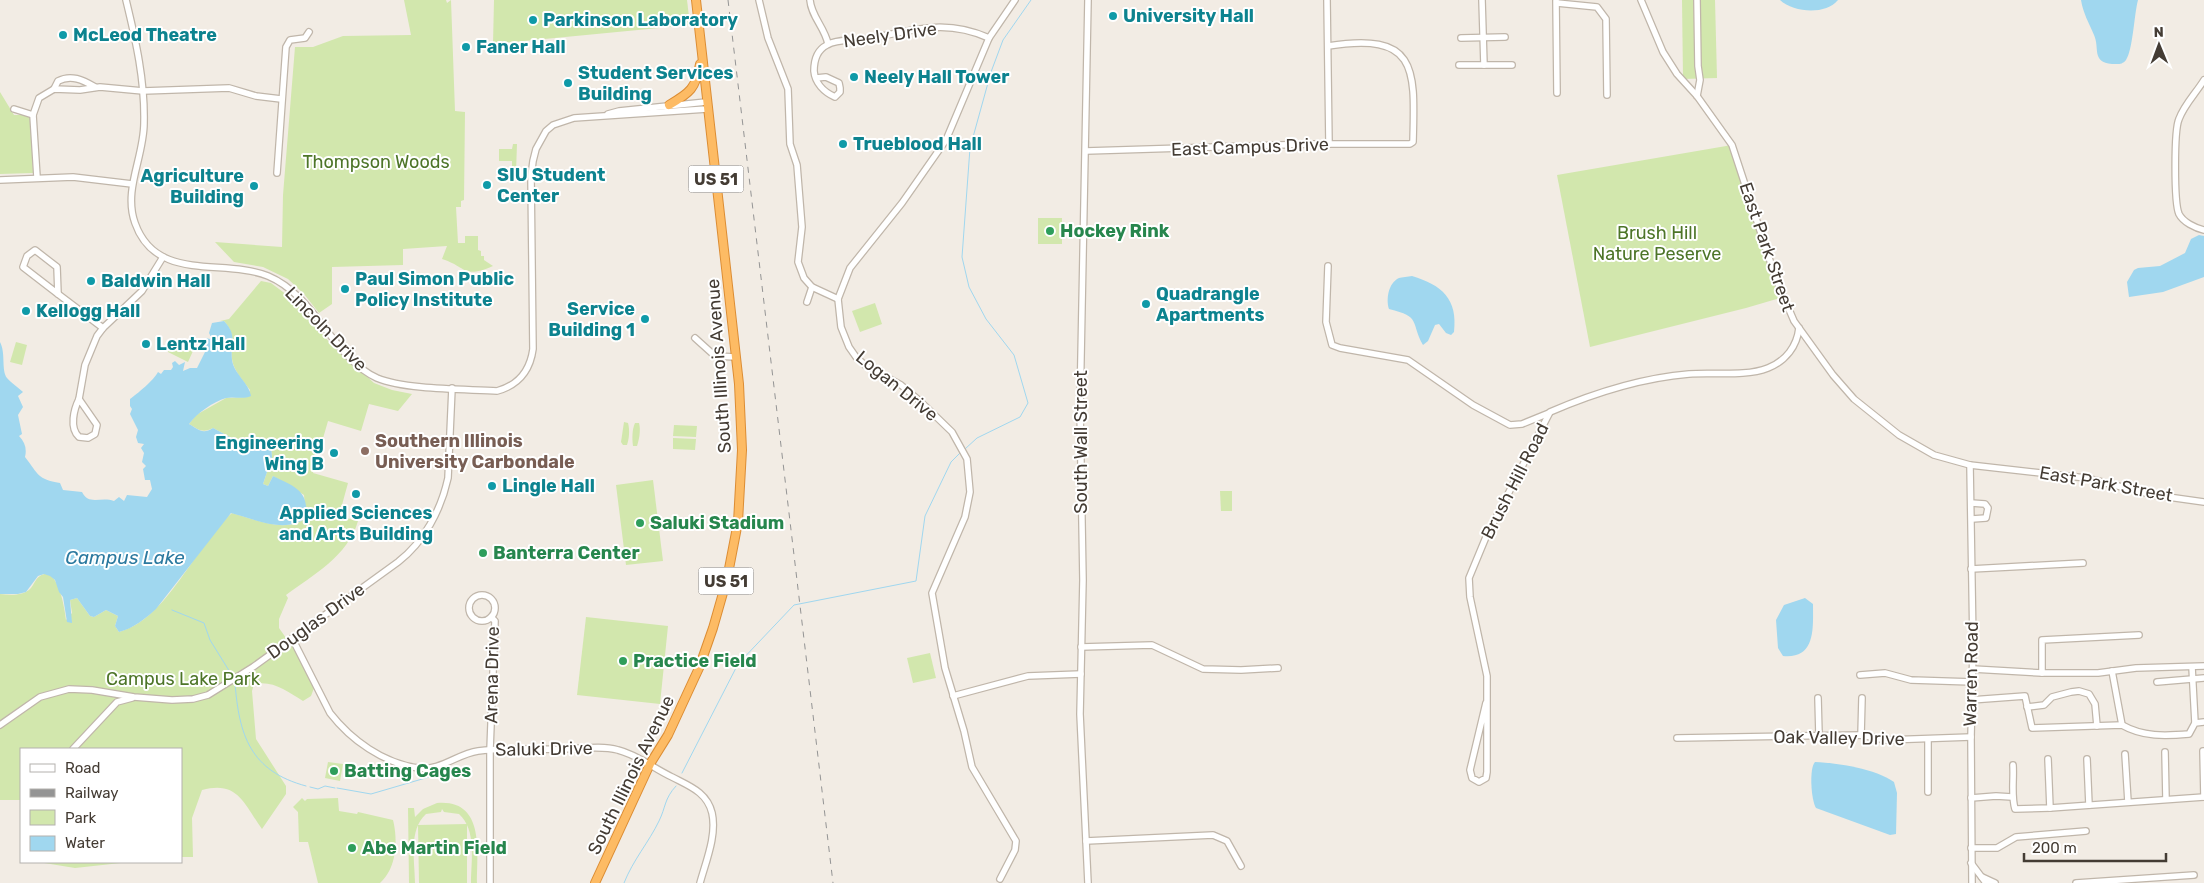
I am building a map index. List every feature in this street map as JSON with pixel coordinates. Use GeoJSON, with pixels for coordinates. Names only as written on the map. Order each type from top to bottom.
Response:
{"type":"FeatureCollection","features":[{"type":"Feature","properties":{"kind":"highway","name":"South Illinois Avenue"},"geometry":{"type":"LineString","coordinates":[[595,883],[650,764],[668,735],[698,668],[713,628],[727,579],[738,522],[742,450],[736,357],[696,0]]}},
{"type":"Feature","properties":{"kind":"highway"},"geometry":{"type":"LineString","coordinates":[[669,105],[687,95],[696,82],[702,52]]}},
{"type":"Feature","properties":{"kind":"street","name":"Lincoln Drive"},"geometry":{"type":"LineString","coordinates":[[126,0],[139,58],[143,91],[144,137],[139,164],[132,184],[131,196],[135,223],[147,244],[163,257],[182,264],[243,270],[265,275],[291,290],[356,364],[368,373],[387,382],[497,391],[509,388],[524,376],[533,349],[531,177],[536,148],[546,131],[553,125],[574,118],[604,115],[656,114],[707,105]]}},
{"type":"Feature","properties":{"kind":"street"},"geometry":{"type":"LineString","coordinates":[[759,0],[768,38],[788,90],[790,144],[797,165],[802,227],[798,262],[804,278],[812,287],[838,299]]}},
{"type":"Feature","properties":{"kind":"street"},"geometry":{"type":"LineString","coordinates":[[810,0],[813,13],[820,22],[828,44]]}},
{"type":"Feature","properties":{"kind":"street","name":"Logan Drive"},"geometry":{"type":"LineString","coordinates":[[1000,879],[1015,850],[1016,841],[972,767],[964,731],[945,668],[932,593],[965,517],[970,492],[970,472],[964,450],[952,432],[922,402],[901,385],[866,366],[856,357],[849,346],[841,326],[838,299],[850,268],[902,204],[946,140],[989,38],[1015,0]]}},
{"type":"Feature","properties":{"kind":"street","name":"South Wall Street"},"geometry":{"type":"LineString","coordinates":[[1088,0],[1080,408],[1083,577],[1081,674],[1088,883]]}},
{"type":"Feature","properties":{"kind":"street"},"geometry":{"type":"LineString","coordinates":[[1327,0],[1329,144]]}},
{"type":"Feature","properties":{"kind":"street"},"geometry":{"type":"LineString","coordinates":[[1482,0],[1484,65]]}},
{"type":"Feature","properties":{"kind":"street","name":"East Park Street"},"geometry":{"type":"LineString","coordinates":[[1641,0],[1663,52],[1677,74],[1697,96],[1732,145],[1776,279],[1794,321],[1833,374],[1864,407],[1900,435],[1934,455],[1970,465],[2086,478],[2154,495],[2204,502]]}},
{"type":"Feature","properties":{"kind":"street"},"geometry":{"type":"LineString","coordinates":[[1697,0],[1700,80],[1697,96]]}},
{"type":"Feature","properties":{"kind":"street"},"geometry":{"type":"LineString","coordinates":[[1557,94],[1556,1],[1597,7],[1606,19],[1607,95]]}},
{"type":"Feature","properties":{"kind":"street","name":"Neely Drive"},"geometry":{"type":"LineString","coordinates":[[816,78],[814,66],[816,59],[822,48],[828,44],[930,28],[965,28],[989,38]]}},
{"type":"Feature","properties":{"kind":"street"},"geometry":{"type":"LineString","coordinates":[[277,173],[281,99],[287,43],[290,40],[305,38],[309,32]]}},
{"type":"Feature","properties":{"kind":"street"},"geometry":{"type":"LineString","coordinates":[[1461,38],[1505,37]]}},
{"type":"Feature","properties":{"kind":"street","name":"East Campus Drive"},"geometry":{"type":"LineString","coordinates":[[1086,152],[1329,144],[1391,145],[1410,144],[1413,142],[1412,74],[1404,60],[1390,48],[1375,43],[1352,42],[1328,46]]}},
{"type":"Feature","properties":{"kind":"street"},"geometry":{"type":"LineString","coordinates":[[1459,65],[1512,65]]}},
{"type":"Feature","properties":{"kind":"street"},"geometry":{"type":"LineString","coordinates":[[37,177],[33,115],[39,98],[54,89],[58,81],[66,78],[82,80],[95,87]]}},
{"type":"Feature","properties":{"kind":"street"},"geometry":{"type":"LineString","coordinates":[[2204,80],[2178,119],[2175,136],[2176,203],[2179,214],[2185,222],[2204,230]]}},
{"type":"Feature","properties":{"kind":"street"},"geometry":{"type":"LineString","coordinates":[[54,89],[80,90],[95,87],[143,91],[230,88],[256,96],[281,99]]}},
{"type":"Feature","properties":{"kind":"street"},"geometry":{"type":"LineString","coordinates":[[604,115],[669,105],[707,105]]}},
{"type":"Feature","properties":{"kind":"street"},"geometry":{"type":"LineString","coordinates":[[14,109],[33,115]]}},
{"type":"Feature","properties":{"kind":"street"},"geometry":{"type":"LineString","coordinates":[[0,180],[73,177],[132,184]]}},
{"type":"Feature","properties":{"kind":"street"},"geometry":{"type":"LineString","coordinates":[[58,294],[57,267],[37,251],[32,251],[24,261],[23,267],[58,294],[103,328]]}},
{"type":"Feature","properties":{"kind":"street"},"geometry":{"type":"LineString","coordinates":[[79,399],[97,425],[95,434],[88,438],[79,437],[73,429],[85,363],[103,328],[136,298],[163,257]]}},
{"type":"Feature","properties":{"kind":"street"},"geometry":{"type":"LineString","coordinates":[[1328,266],[1326,322],[1332,345],[1408,360],[1473,405],[1510,425],[1522,424],[1550,412]]}},
{"type":"Feature","properties":{"kind":"street"},"geometry":{"type":"LineString","coordinates":[[808,302],[812,287]]}},
{"type":"Feature","properties":{"kind":"street","name":"Brush Hill Road"},"geometry":{"type":"LineString","coordinates":[[1486,703],[1470,770],[1472,778],[1479,782],[1486,778],[1487,772],[1487,676],[1468,585],[1470,572],[1550,412],[1591,396],[1650,379],[1768,368],[1778,363],[1796,345],[1799,328]]}},
{"type":"Feature","properties":{"kind":"street"},"geometry":{"type":"LineString","coordinates":[[695,338],[715,356],[736,357]]}},
{"type":"Feature","properties":{"kind":"street","name":"Douglas Drive"},"geometry":{"type":"LineString","coordinates":[[0,725],[40,698],[69,689],[92,690],[134,697],[182,700],[208,695],[253,667],[409,554],[426,532],[440,506],[448,478],[452,388]]}},
{"type":"Feature","properties":{"kind":"street","name":"Warren Road"},"geometry":{"type":"LineString","coordinates":[[1970,465],[1973,669],[1970,737],[1972,883]]}},
{"type":"Feature","properties":{"kind":"street"},"geometry":{"type":"LineString","coordinates":[[1971,503],[1985,504],[1988,508],[1986,518],[1972,519]]}},
{"type":"Feature","properties":{"kind":"street"},"geometry":{"type":"LineString","coordinates":[[1971,568],[2083,563]]}},
{"type":"Feature","properties":{"kind":"street","name":"Arena Drive"},"geometry":{"type":"LineString","coordinates":[[481,595],[492,600],[495,609],[491,617],[488,620],[480,621],[471,615],[469,606],[473,598],[481,595]]}},
{"type":"Feature","properties":{"kind":"street","name":"Arena Drive"},"geometry":{"type":"LineString","coordinates":[[490,883],[490,750],[495,621],[491,617]]}},
{"type":"Feature","properties":{"kind":"street"},"geometry":{"type":"LineString","coordinates":[[2042,673],[2042,640],[2139,635]]}},
{"type":"Feature","properties":{"kind":"street","name":"Saluki Drive"},"geometry":{"type":"LineString","coordinates":[[292,638],[330,713],[350,736],[362,746],[385,757],[419,768],[440,766],[463,754],[490,750],[616,749],[650,764],[661,772],[691,786],[701,793],[707,801],[714,827],[700,883]]}},
{"type":"Feature","properties":{"kind":"street"},"geometry":{"type":"LineString","coordinates":[[1081,647],[1100,648],[1152,645],[1203,669],[1241,670],[1278,668]]}},
{"type":"Feature","properties":{"kind":"street"},"geometry":{"type":"LineString","coordinates":[[1973,669],[2042,673],[2204,666]]}},
{"type":"Feature","properties":{"kind":"street"},"geometry":{"type":"LineString","coordinates":[[1971,700],[2025,696],[2032,728],[2122,725],[2134,732],[2144,734],[2189,734],[2196,723],[2192,667]]}},
{"type":"Feature","properties":{"kind":"street"},"geometry":{"type":"LineString","coordinates":[[2112,671],[2122,725]]}},
{"type":"Feature","properties":{"kind":"street"},"geometry":{"type":"LineString","coordinates":[[1860,676],[1885,673],[1910,680],[1973,682]]}},
{"type":"Feature","properties":{"kind":"street"},"geometry":{"type":"LineString","coordinates":[[953,696],[1028,676],[1081,674]]}},
{"type":"Feature","properties":{"kind":"street"},"geometry":{"type":"LineString","coordinates":[[2157,682],[2204,678]]}},
{"type":"Feature","properties":{"kind":"street"},"geometry":{"type":"LineString","coordinates":[[2027,707],[2044,705],[2052,697],[2058,695],[2084,692],[2089,694],[2095,704],[2097,726]]}},
{"type":"Feature","properties":{"kind":"street"},"geometry":{"type":"LineString","coordinates":[[74,748],[117,702],[134,697]]}},
{"type":"Feature","properties":{"kind":"street"},"geometry":{"type":"LineString","coordinates":[[1818,698],[1819,735]]}},
{"type":"Feature","properties":{"kind":"street"},"geometry":{"type":"LineString","coordinates":[[1861,735],[1862,698]]}},
{"type":"Feature","properties":{"kind":"street"},"geometry":{"type":"LineString","coordinates":[[2196,723],[2204,722]]}},
{"type":"Feature","properties":{"kind":"street","name":"Oak Valley Drive"},"geometry":{"type":"LineString","coordinates":[[1677,738],[1861,735],[1886,740],[1970,737]]}},
{"type":"Feature","properties":{"kind":"street"},"geometry":{"type":"LineString","coordinates":[[1928,738],[1928,792]]}},
{"type":"Feature","properties":{"kind":"street"},"geometry":{"type":"LineString","coordinates":[[2013,765],[2014,791],[2012,797],[2015,809],[2204,797],[2203,750]]}},
{"type":"Feature","properties":{"kind":"street"},"geometry":{"type":"LineString","coordinates":[[2165,752],[2166,799]]}},
{"type":"Feature","properties":{"kind":"street"},"geometry":{"type":"LineString","coordinates":[[2125,754],[2128,802]]}},
{"type":"Feature","properties":{"kind":"street"},"geometry":{"type":"LineString","coordinates":[[2048,759],[2050,808]]}},
{"type":"Feature","properties":{"kind":"street"},"geometry":{"type":"LineString","coordinates":[[2087,759],[2090,805]]}},
{"type":"Feature","properties":{"kind":"street"},"geometry":{"type":"LineString","coordinates":[[1971,798],[2012,797]]}},
{"type":"Feature","properties":{"kind":"street"},"geometry":{"type":"LineString","coordinates":[[1971,848],[1997,848],[2016,837],[2086,832]]}},
{"type":"Feature","properties":{"kind":"street"},"geometry":{"type":"LineString","coordinates":[[1086,841],[1213,835],[1227,841],[1241,866]]}},
{"type":"Feature","properties":{"kind":"street"},"geometry":{"type":"LineString","coordinates":[[1971,863],[1986,883]]}},
{"type":"Feature","properties":{"kind":"street"},"geometry":{"type":"LineString","coordinates":[[2076,883],[2194,875]]}},
{"type":"Feature","properties":{"kind":"street"},"geometry":{"type":"LineString","coordinates":[[1980,876],[1995,883]]}},
{"type":"Feature","properties":{"kind":"green space","name":"Thompson Woods"},"geometry":{"type":"Polygon","coordinates":[[[404,0],[446,0],[447,3],[451,0],[455,111],[465,112],[464,200],[461,201],[461,207],[456,207],[458,243],[465,243],[465,236],[478,236],[478,250],[481,251],[481,256],[484,256],[484,260],[493,266],[476,272],[470,272],[442,259],[447,246],[403,249],[403,265],[332,267],[332,304],[319,313],[304,294],[288,279],[263,267],[234,262],[215,242],[282,247],[283,195],[295,47],[313,47],[343,36],[411,35],[404,0]]]}},
{"type":"Feature","properties":{"kind":"green space"},"geometry":{"type":"Polygon","coordinates":[[[494,0],[687,0],[690,25],[493,44],[494,0]]]}},
{"type":"Feature","properties":{"kind":"green space"},"geometry":{"type":"Polygon","coordinates":[[[1682,0],[1715,0],[1717,78],[1683,79],[1682,0]]]}},
{"type":"Feature","properties":{"kind":"green space"},"geometry":{"type":"Polygon","coordinates":[[[0,92],[14,115],[26,115],[31,118],[33,173],[0,174],[0,92]]]}},
{"type":"Feature","properties":{"kind":"green space"},"geometry":{"type":"Polygon","coordinates":[[[513,144],[517,144],[516,172],[512,171],[512,161],[499,161],[499,149],[512,149],[513,144]]]}},
{"type":"Feature","properties":{"kind":"green space","name":"Brush Hill Nature Peserve"},"geometry":{"type":"Polygon","coordinates":[[[1732,145],[1783,297],[1590,347],[1557,175],[1732,145]]]}},
{"type":"Feature","properties":{"kind":"green space","name":"Hockey Rink"},"geometry":{"type":"Polygon","coordinates":[[[1038,218],[1062,218],[1062,244],[1038,244],[1038,218]]]}},
{"type":"Feature","properties":{"kind":"green space","name":"Campus Lake Park"},"geometry":{"type":"Polygon","coordinates":[[[261,281],[271,283],[291,298],[331,344],[374,383],[392,390],[412,394],[398,411],[369,404],[361,431],[328,421],[313,473],[348,483],[339,516],[358,521],[346,545],[338,555],[286,595],[288,598],[279,619],[279,628],[296,652],[314,688],[311,696],[303,701],[274,685],[254,684],[252,691],[256,739],[286,786],[286,794],[262,829],[245,803],[232,791],[224,788],[202,790],[192,818],[193,857],[182,857],[182,748],[20,748],[20,800],[0,800],[0,594],[24,593],[30,589],[38,577],[46,574],[52,576],[56,582],[66,620],[72,613],[70,600],[77,598],[90,616],[94,617],[106,610],[118,616],[115,626],[119,632],[136,624],[167,597],[206,543],[232,513],[280,525],[298,523],[306,518],[304,495],[273,476],[268,486],[263,484],[272,457],[271,445],[258,442],[245,445],[213,428],[203,431],[189,424],[196,415],[226,398],[247,397],[250,390],[234,367],[232,335],[224,321],[220,321],[229,319],[261,281]]]}},
{"type":"Feature","properties":{"kind":"green space"},"geometry":{"type":"Polygon","coordinates":[[[875,303],[882,324],[860,332],[852,311],[875,303]]]}},
{"type":"Feature","properties":{"kind":"green space"},"geometry":{"type":"Polygon","coordinates":[[[16,342],[27,345],[22,365],[10,362],[16,342]]]}},
{"type":"Feature","properties":{"kind":"green space"},"geometry":{"type":"Polygon","coordinates":[[[173,342],[193,351],[188,362],[168,352],[173,342]]]}},
{"type":"Feature","properties":{"kind":"green space"},"geometry":{"type":"Polygon","coordinates":[[[624,422],[628,423],[629,426],[627,445],[623,445],[621,442],[624,422]]]}},
{"type":"Feature","properties":{"kind":"green space"},"geometry":{"type":"Polygon","coordinates":[[[635,423],[639,423],[640,432],[637,446],[633,446],[633,428],[635,423]]]}},
{"type":"Feature","properties":{"kind":"green space"},"geometry":{"type":"Polygon","coordinates":[[[674,425],[697,426],[696,437],[673,436],[674,425]]]}},
{"type":"Feature","properties":{"kind":"green space"},"geometry":{"type":"Polygon","coordinates":[[[673,438],[696,439],[695,450],[673,449],[673,438]]]}},
{"type":"Feature","properties":{"kind":"green space","name":"Saluki Stadium"},"geometry":{"type":"Polygon","coordinates":[[[653,480],[663,561],[626,565],[616,485],[653,480]]]}},
{"type":"Feature","properties":{"kind":"green space"},"geometry":{"type":"Polygon","coordinates":[[[1220,491],[1232,491],[1232,511],[1221,511],[1220,491]]]}},
{"type":"Feature","properties":{"kind":"green space","name":"Practice Field"},"geometry":{"type":"Polygon","coordinates":[[[586,617],[668,626],[660,704],[577,695],[586,617]]]}},
{"type":"Feature","properties":{"kind":"green space"},"geometry":{"type":"Polygon","coordinates":[[[930,653],[936,678],[913,683],[907,658],[930,653]]]}},
{"type":"Feature","properties":{"kind":"green space","name":"Batting Cages"},"geometry":{"type":"Polygon","coordinates":[[[328,762],[343,764],[340,781],[325,778],[328,762]]]}},
{"type":"Feature","properties":{"kind":"green space","name":"Abe Martin Field"},"geometry":{"type":"Polygon","coordinates":[[[302,798],[305,801],[307,799],[338,798],[339,811],[357,814],[358,812],[393,820],[395,853],[390,870],[380,883],[318,883],[308,842],[299,842],[298,812],[293,807],[302,798]]]}},
{"type":"Feature","properties":{"kind":"green space"},"geometry":{"type":"Polygon","coordinates":[[[437,803],[452,804],[464,809],[471,818],[477,843],[477,883],[471,883],[472,847],[471,837],[465,821],[459,814],[444,812],[442,809],[441,812],[426,814],[420,821],[414,846],[415,883],[409,883],[408,808],[414,808],[415,817],[423,809],[437,803]]]}},
{"type":"Feature","properties":{"kind":"green space"},"geometry":{"type":"Polygon","coordinates":[[[467,824],[467,883],[419,883],[418,825],[467,824]]]}},
{"type":"Feature","properties":{"kind":"green space"},"geometry":{"type":"Polygon","coordinates":[[[44,863],[121,863],[75,868],[44,863]]]}},
{"type":"Feature","properties":{"kind":"water"},"geometry":{"type":"Polygon","coordinates":[[[1780,0],[1838,0],[1826,8],[1801,10],[1793,8],[1780,0]]]}},
{"type":"Feature","properties":{"kind":"water"},"geometry":{"type":"Polygon","coordinates":[[[2081,0],[2138,0],[2130,49],[2123,63],[2105,63],[2097,54],[2096,40],[2081,0]]]}},
{"type":"Feature","properties":{"kind":"water"},"geometry":{"type":"Polygon","coordinates":[[[2199,235],[2204,236],[2204,277],[2163,292],[2129,297],[2127,282],[2134,270],[2160,266],[2185,253],[2191,239],[2199,235]]]}},
{"type":"Feature","properties":{"kind":"water"},"geometry":{"type":"Polygon","coordinates":[[[1412,276],[1432,284],[1446,295],[1455,320],[1454,332],[1451,335],[1446,333],[1439,324],[1435,325],[1428,341],[1423,345],[1414,321],[1406,315],[1389,309],[1388,297],[1392,284],[1399,278],[1412,276]]]}},
{"type":"Feature","properties":{"kind":"water","name":"Campus Lake"},"geometry":{"type":"Polygon","coordinates":[[[224,321],[232,335],[233,365],[250,391],[251,396],[221,400],[201,412],[189,424],[203,431],[213,428],[245,445],[265,442],[271,445],[272,457],[263,484],[268,486],[273,476],[294,487],[303,495],[306,518],[298,523],[279,525],[231,513],[156,609],[139,623],[119,632],[115,626],[118,616],[106,610],[94,617],[90,616],[77,598],[70,600],[72,623],[67,622],[63,597],[55,580],[44,574],[38,576],[26,592],[0,594],[0,342],[3,351],[5,375],[23,392],[18,396],[23,407],[18,415],[22,434],[19,436],[25,446],[25,457],[36,472],[47,480],[60,483],[63,490],[82,492],[88,499],[114,501],[119,497],[124,501],[127,495],[147,497],[152,489],[150,480],[145,480],[143,469],[146,466],[142,462],[144,453],[141,448],[144,444],[138,443],[136,437],[138,430],[130,414],[132,409],[130,399],[149,383],[158,372],[161,374],[164,370],[171,370],[173,367],[172,363],[175,361],[179,365],[185,362],[183,371],[197,368],[206,350],[204,345],[206,338],[210,339],[211,337],[209,333],[212,323],[224,321]]]}},
{"type":"Feature","properties":{"kind":"water"},"geometry":{"type":"Polygon","coordinates":[[[1805,598],[1813,604],[1813,623],[1810,640],[1802,653],[1794,656],[1783,656],[1778,648],[1776,620],[1784,605],[1805,598]]]}},
{"type":"Feature","properties":{"kind":"water"},"geometry":{"type":"Polygon","coordinates":[[[1815,762],[1845,765],[1867,770],[1894,782],[1897,793],[1896,834],[1890,835],[1816,808],[1811,784],[1815,762]]]}},
{"type":"Feature","properties":{"kind":"waterway"},"geometry":{"type":"LineString","coordinates":[[965,449],[977,438],[1020,417],[1028,403],[1014,355],[986,319],[969,287],[962,257],[970,148],[991,72],[1003,40],[1031,0]]}},
{"type":"Feature","properties":{"kind":"waterway"},"geometry":{"type":"LineString","coordinates":[[682,773],[738,664],[794,605],[916,581],[925,516],[951,462],[960,453]]}},
{"type":"Feature","properties":{"kind":"waterway"},"geometry":{"type":"LineString","coordinates":[[172,610],[204,623],[210,640],[233,677]]}},
{"type":"Feature","properties":{"kind":"waterway"},"geometry":{"type":"LineString","coordinates":[[235,683],[240,719],[244,734],[251,748],[260,761],[272,771],[306,786]]}},
{"type":"Feature","properties":{"kind":"waterway"},"geometry":{"type":"LineString","coordinates":[[337,788],[371,794],[429,777]]}},
{"type":"Feature","properties":{"kind":"waterway"},"geometry":{"type":"LineString","coordinates":[[310,787],[318,789],[325,786],[335,788]]}},
{"type":"Feature","properties":{"kind":"waterway"},"geometry":{"type":"LineString","coordinates":[[624,883],[659,821],[669,795],[676,786]]}},
{"type":"Feature","properties":{"kind":"railway"},"geometry":{"type":"LineString","coordinates":[[728,0],[833,883]]}},
{"type":"Feature","properties":{"kind":"place","name":"University Hall"},"geometry":{"type":"Point","coordinates":[1113,16]}},
{"type":"Feature","properties":{"kind":"place","name":"Parkinson Laboratory"},"geometry":{"type":"Point","coordinates":[533,20]}},
{"type":"Feature","properties":{"kind":"place","name":"McLeod Theatre"},"geometry":{"type":"Point","coordinates":[63,35]}},
{"type":"Feature","properties":{"kind":"place","name":"Faner Hall"},"geometry":{"type":"Point","coordinates":[466,47]}},
{"type":"Feature","properties":{"kind":"place","name":"Neely Hall Tower"},"geometry":{"type":"Point","coordinates":[854,77]}},
{"type":"Feature","properties":{"kind":"place","name":"Student Services Building"},"geometry":{"type":"Point","coordinates":[568,83]}},
{"type":"Feature","properties":{"kind":"place","name":"Trueblood Hall"},"geometry":{"type":"Point","coordinates":[843,144]}},
{"type":"Feature","properties":{"kind":"place","name":"SIU Student Center"},"geometry":{"type":"Point","coordinates":[487,185]}},
{"type":"Feature","properties":{"kind":"place","name":"Agriculture Building"},"geometry":{"type":"Point","coordinates":[254,186]}},
{"type":"Feature","properties":{"kind":"place","name":"Hockey Rink"},"geometry":{"type":"Point","coordinates":[1050,231]}},
{"type":"Feature","properties":{"kind":"place","name":"Baldwin Hall"},"geometry":{"type":"Point","coordinates":[91,281]}},
{"type":"Feature","properties":{"kind":"place","name":"Paul Simon Public Policy Institute"},"geometry":{"type":"Point","coordinates":[345,289]}},
{"type":"Feature","properties":{"kind":"place","name":"Quadrangle Apartments"},"geometry":{"type":"Point","coordinates":[1146,304]}},
{"type":"Feature","properties":{"kind":"place","name":"Kellogg Hall"},"geometry":{"type":"Point","coordinates":[26,311]}},
{"type":"Feature","properties":{"kind":"place","name":"Service Building 1"},"geometry":{"type":"Point","coordinates":[645,319]}},
{"type":"Feature","properties":{"kind":"place","name":"Lentz Hall"},"geometry":{"type":"Point","coordinates":[146,344]}},
{"type":"Feature","properties":{"kind":"place","name":"Southern Illinois University Carbondale"},"geometry":{"type":"Point","coordinates":[365,451]}},
{"type":"Feature","properties":{"kind":"place","name":"Engineering Wing B"},"geometry":{"type":"Point","coordinates":[334,453]}},
{"type":"Feature","properties":{"kind":"place","name":"Lingle Hall"},"geometry":{"type":"Point","coordinates":[492,486]}},
{"type":"Feature","properties":{"kind":"place","name":"Applied Sciences and Arts Building"},"geometry":{"type":"Point","coordinates":[356,494]}},
{"type":"Feature","properties":{"kind":"place","name":"Saluki Stadium"},"geometry":{"type":"Point","coordinates":[640,523]}},
{"type":"Feature","properties":{"kind":"place","name":"Banterra Center"},"geometry":{"type":"Point","coordinates":[483,553]}},
{"type":"Feature","properties":{"kind":"place","name":"Practice Field"},"geometry":{"type":"Point","coordinates":[623,661]}},
{"type":"Feature","properties":{"kind":"place","name":"Batting Cages"},"geometry":{"type":"Point","coordinates":[334,771]}},
{"type":"Feature","properties":{"kind":"place","name":"Abe Martin Field"},"geometry":{"type":"Point","coordinates":[352,848]}}]}
